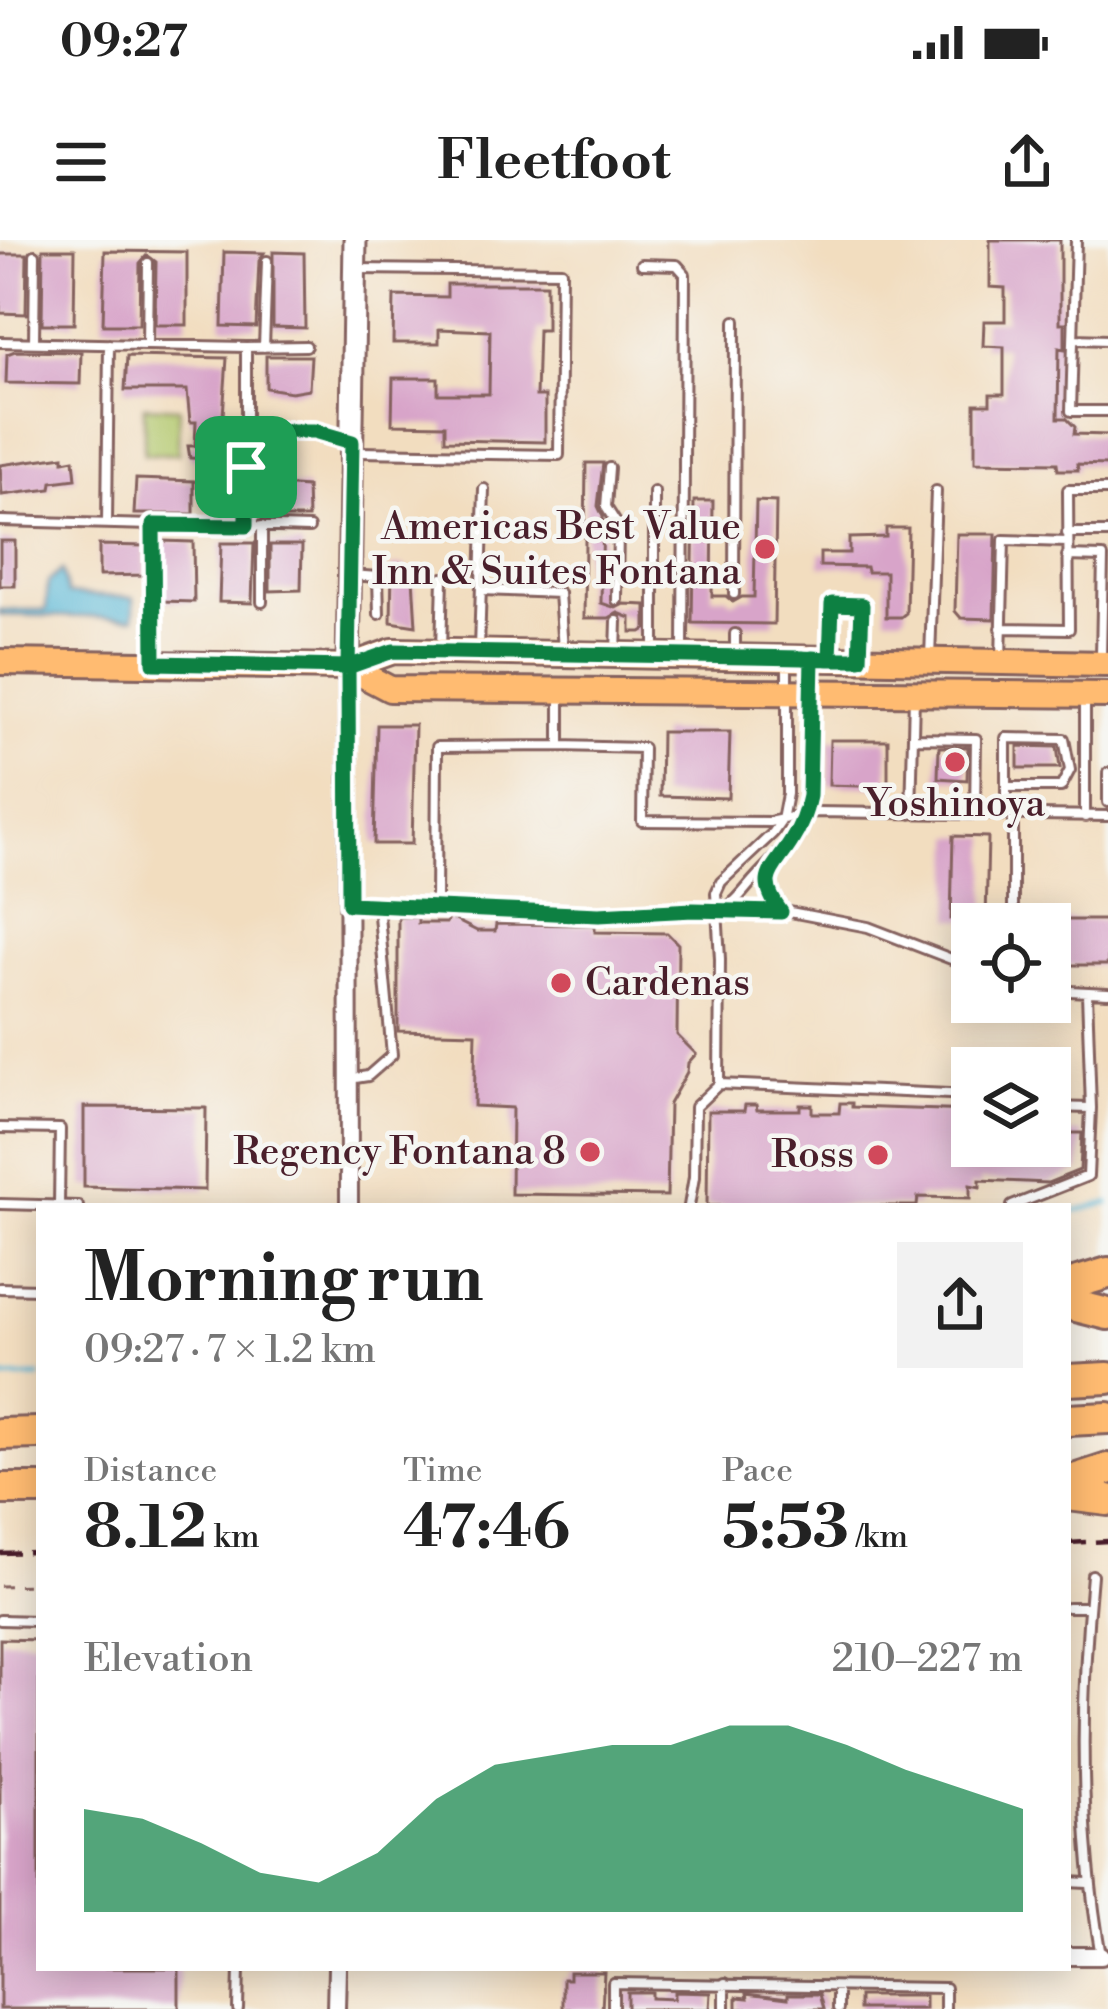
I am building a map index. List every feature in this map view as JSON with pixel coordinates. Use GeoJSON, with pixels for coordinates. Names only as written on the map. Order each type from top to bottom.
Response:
{"type":"FeatureCollection","features":[{"type":"Feature","properties":{"kind":"highway"},"geometry":{"type":"LineString","coordinates":[[1071,1284],[1108,1273]]}},
{"type":"Feature","properties":{"kind":"highway"},"geometry":{"type":"LineString","coordinates":[[1071,1305],[1108,1314]]}},
{"type":"Feature","properties":{"kind":"highway"},"geometry":{"type":"LineString","coordinates":[[1071,1380],[1108,1378]]}},
{"type":"Feature","properties":{"kind":"highway"},"geometry":{"type":"LineString","coordinates":[[1071,1420],[1108,1418]]}},
{"type":"Feature","properties":{"kind":"highway"},"geometry":{"type":"LineString","coordinates":[[0,1434],[36,1433]]}},
{"type":"Feature","properties":{"kind":"highway"},"geometry":{"type":"LineString","coordinates":[[0,1489],[36,1489]]}},
{"type":"Feature","properties":{"kind":"main road"},"geometry":{"type":"LineString","coordinates":[[0,662],[348,667],[393,651],[683,656],[734,645],[810,658],[1001,662],[1059,645],[1104,664]]}},
{"type":"Feature","properties":{"kind":"main road"},"geometry":{"type":"LineString","coordinates":[[348,667],[390,689],[1097,695]]}},
{"type":"Feature","properties":{"kind":"street"},"geometry":{"type":"LineString","coordinates":[[349,1203],[348,667],[355,240]]}},
{"type":"Feature","properties":{"kind":"street"},"geometry":{"type":"LineString","coordinates":[[1071,1956],[1101,1956]]}},
{"type":"Feature","properties":{"kind":"street"},"geometry":{"type":"LineString","coordinates":[[336,2009],[337,1971]]}},
{"type":"Feature","properties":{"kind":"lane"},"geometry":{"type":"LineString","coordinates":[[1076,240],[1071,411],[1108,411]]}},
{"type":"Feature","properties":{"kind":"lane"},"geometry":{"type":"LineString","coordinates":[[34,342],[35,255]]}},
{"type":"Feature","properties":{"kind":"lane"},"geometry":{"type":"LineString","coordinates":[[264,347],[267,261]]}},
{"type":"Feature","properties":{"kind":"lane"},"geometry":{"type":"LineString","coordinates":[[147,345],[148,263]]}},
{"type":"Feature","properties":{"kind":"lane"},"geometry":{"type":"LineString","coordinates":[[642,264],[677,265],[685,274],[683,656]]}},
{"type":"Feature","properties":{"kind":"lane"},"geometry":{"type":"LineString","coordinates":[[246,431],[314,431],[351,447],[559,455],[561,271],[355,269]]}},
{"type":"Feature","properties":{"kind":"lane"},"geometry":{"type":"LineString","coordinates":[[734,594],[735,321]]}},
{"type":"Feature","properties":{"kind":"lane"},"geometry":{"type":"LineString","coordinates":[[1073,339],[1108,340]]}},
{"type":"Feature","properties":{"kind":"lane"},"geometry":{"type":"LineString","coordinates":[[0,341],[306,346]]}},
{"type":"Feature","properties":{"kind":"lane"},"geometry":{"type":"LineString","coordinates":[[107,524],[109,344]]}},
{"type":"Feature","properties":{"kind":"lane"},"geometry":{"type":"LineString","coordinates":[[246,347],[246,526]]}},
{"type":"Feature","properties":{"kind":"lane"},"geometry":{"type":"LineString","coordinates":[[609,468],[606,507],[618,526],[617,600]]}},
{"type":"Feature","properties":{"kind":"lane"},"geometry":{"type":"LineString","coordinates":[[479,652],[484,489]]}},
{"type":"Feature","properties":{"kind":"lane"},"geometry":{"type":"LineString","coordinates":[[1001,628],[1059,645],[1069,629],[1068,490],[1108,490]]}},
{"type":"Feature","properties":{"kind":"lane"},"geometry":{"type":"LineString","coordinates":[[929,660],[936,491]]}},
{"type":"Feature","properties":{"kind":"lane"},"geometry":{"type":"LineString","coordinates":[[654,492],[654,655]]}},
{"type":"Feature","properties":{"kind":"lane"},"geometry":{"type":"LineString","coordinates":[[0,521],[310,528]]}},
{"type":"Feature","properties":{"kind":"lane"},"geometry":{"type":"LineString","coordinates":[[153,525],[154,663]]}},
{"type":"Feature","properties":{"kind":"lane"},"geometry":{"type":"LineString","coordinates":[[262,526],[262,602]]}},
{"type":"Feature","properties":{"kind":"lane"},"geometry":{"type":"LineString","coordinates":[[1001,662],[1004,541],[1108,533]]}},
{"type":"Feature","properties":{"kind":"lane"},"geometry":{"type":"LineString","coordinates":[[1067,556],[1103,557],[1104,664]]}},
{"type":"Feature","properties":{"kind":"lane"},"geometry":{"type":"LineString","coordinates":[[350,574],[378,577],[379,614]]}},
{"type":"Feature","properties":{"kind":"lane"},"geometry":{"type":"LineString","coordinates":[[441,652],[443,578]]}},
{"type":"Feature","properties":{"kind":"lane"},"geometry":{"type":"LineString","coordinates":[[481,590],[559,593],[563,653]]}},
{"type":"Feature","properties":{"kind":"lane"},"geometry":{"type":"LineString","coordinates":[[690,1203],[695,1107],[719,1084],[716,893],[721,882],[782,820],[799,693],[832,604],[862,605],[860,659]]}},
{"type":"Feature","properties":{"kind":"lane"},"geometry":{"type":"LineString","coordinates":[[616,654],[617,621]]}},
{"type":"Feature","properties":{"kind":"lane"},"geometry":{"type":"LineString","coordinates":[[719,913],[739,901],[789,846],[805,815],[809,796],[799,693],[810,658]]}},
{"type":"Feature","properties":{"kind":"lane"},"geometry":{"type":"LineString","coordinates":[[560,690],[560,746]]}},
{"type":"Feature","properties":{"kind":"lane"},"geometry":{"type":"LineString","coordinates":[[911,814],[914,695]]}},
{"type":"Feature","properties":{"kind":"lane"},"geometry":{"type":"LineString","coordinates":[[1085,817],[1097,695]]}},
{"type":"Feature","properties":{"kind":"lane"},"geometry":{"type":"LineString","coordinates":[[913,738],[976,739],[975,814]]}},
{"type":"Feature","properties":{"kind":"lane"},"geometry":{"type":"LineString","coordinates":[[1006,787],[1061,788],[1070,770],[1064,739],[1006,738],[1006,787],[1012,903]]}},
{"type":"Feature","properties":{"kind":"lane"},"geometry":{"type":"LineString","coordinates":[[436,907],[437,747],[644,748],[642,821],[911,814],[1108,817]]}},
{"type":"Feature","properties":{"kind":"lane"},"geometry":{"type":"LineString","coordinates":[[1108,773],[1108,802]]}},
{"type":"Feature","properties":{"kind":"lane"},"geometry":{"type":"LineString","coordinates":[[771,865],[768,885],[781,912]]}},
{"type":"Feature","properties":{"kind":"lane"},"geometry":{"type":"LineString","coordinates":[[349,904],[599,915],[781,912],[868,927],[951,958]]}},
{"type":"Feature","properties":{"kind":"lane"},"geometry":{"type":"LineString","coordinates":[[349,1079],[368,1076],[392,1055],[378,905]]}},
{"type":"Feature","properties":{"kind":"lane"},"geometry":{"type":"LineString","coordinates":[[1071,992],[1108,993]]}},
{"type":"Feature","properties":{"kind":"lane"},"geometry":{"type":"LineString","coordinates":[[1020,1203],[1088,1176],[1087,993]]}},
{"type":"Feature","properties":{"kind":"lane"},"geometry":{"type":"LineString","coordinates":[[719,1084],[951,1094]]}},
{"type":"Feature","properties":{"kind":"lane"},"geometry":{"type":"LineString","coordinates":[[1071,1108],[1091,1108]]}},
{"type":"Feature","properties":{"kind":"lane"},"geometry":{"type":"LineString","coordinates":[[0,1128],[60,1130],[59,1203]]}},
{"type":"Feature","properties":{"kind":"lane"},"geometry":{"type":"LineString","coordinates":[[0,1204],[36,1205]]}},
{"type":"Feature","properties":{"kind":"lane"},"geometry":{"type":"LineString","coordinates":[[0,1288],[36,1289]]}},
{"type":"Feature","properties":{"kind":"lane"},"geometry":{"type":"LineString","coordinates":[[1092,1575],[1084,1737],[1088,1883],[1101,1956]]}},
{"type":"Feature","properties":{"kind":"lane"},"geometry":{"type":"LineString","coordinates":[[1071,1607],[1089,1607]]}},
{"type":"Feature","properties":{"kind":"lane"},"geometry":{"type":"LineString","coordinates":[[0,1620],[36,1621]]}},
{"type":"Feature","properties":{"kind":"lane"},"geometry":{"type":"LineString","coordinates":[[1071,1882],[1088,1883]]}},
{"type":"Feature","properties":{"kind":"lane"},"geometry":{"type":"LineString","coordinates":[[238,1971],[238,2009]]}},
{"type":"Feature","properties":{"kind":"lane"},"geometry":{"type":"LineString","coordinates":[[613,2009],[613,1983],[945,1988],[945,2009]]}},
{"type":"Feature","properties":{"kind":"lane"},"geometry":{"type":"LineString","coordinates":[[725,1983],[725,2009]]}},
{"type":"Feature","properties":{"kind":"lane"},"geometry":{"type":"LineString","coordinates":[[838,1986],[838,2009]]}},
{"type":"Feature","properties":{"kind":"path"},"geometry":{"type":"LineString","coordinates":[[0,1586],[36,1585]]}},
{"type":"Feature","properties":{"kind":"green space"},"geometry":{"type":"Polygon","coordinates":[[[144,406],[179,408],[178,454],[144,454],[144,406]]]}},
{"type":"Feature","properties":{"kind":"water"},"geometry":{"type":"Polygon","coordinates":[[[62,570],[68,594],[134,598],[134,618],[0,615],[0,610],[46,610],[48,582],[62,570]]]}},
{"type":"Feature","properties":{"kind":"building"},"geometry":{"type":"Polygon","coordinates":[[[990,240],[1060,240],[1060,323],[1065,323],[1065,349],[1059,348],[1058,418],[1066,418],[1075,427],[1074,434],[1108,435],[1107,465],[1077,464],[1078,470],[1058,470],[1057,463],[975,462],[975,404],[990,404],[990,394],[1004,394],[1004,347],[983,346],[984,321],[1005,321],[1005,288],[990,287],[990,240]]]}},
{"type":"Feature","properties":{"kind":"building"},"geometry":{"type":"Polygon","coordinates":[[[43,249],[75,249],[74,324],[42,324],[43,249]]]}},
{"type":"Feature","properties":{"kind":"building"},"geometry":{"type":"Polygon","coordinates":[[[105,251],[187,252],[187,325],[155,325],[156,262],[147,255],[140,263],[139,325],[103,325],[105,251]]]}},
{"type":"Feature","properties":{"kind":"building"},"geometry":{"type":"Polygon","coordinates":[[[224,252],[264,253],[259,261],[256,327],[222,326],[224,252]]]}},
{"type":"Feature","properties":{"kind":"building"},"geometry":{"type":"Polygon","coordinates":[[[273,252],[304,253],[305,328],[273,327],[273,252]]]}},
{"type":"Feature","properties":{"kind":"building"},"geometry":{"type":"Polygon","coordinates":[[[0,254],[27,254],[26,314],[0,313],[0,254]]]}},
{"type":"Feature","properties":{"kind":"building"},"geometry":{"type":"Polygon","coordinates":[[[447,284],[546,284],[546,330],[538,330],[536,396],[545,396],[545,442],[445,440],[445,425],[392,424],[393,378],[438,378],[438,394],[489,394],[490,331],[439,329],[439,343],[393,343],[394,296],[447,297],[447,284]]]}},
{"type":"Feature","properties":{"kind":"building"},"geometry":{"type":"Polygon","coordinates":[[[81,352],[80,384],[6,383],[7,354],[81,352]]]}},
{"type":"Feature","properties":{"kind":"building"},"geometry":{"type":"Polygon","coordinates":[[[127,356],[227,358],[220,459],[190,458],[188,446],[195,446],[196,422],[190,422],[187,390],[125,390],[127,356]]]}},
{"type":"Feature","properties":{"kind":"building"},"geometry":{"type":"Polygon","coordinates":[[[266,356],[311,356],[309,389],[266,388],[266,356]]]}},
{"type":"Feature","properties":{"kind":"building"},"geometry":{"type":"Polygon","coordinates":[[[64,456],[64,461],[74,459],[76,479],[52,482],[51,489],[2,495],[0,465],[64,456]]]}},
{"type":"Feature","properties":{"kind":"building"},"geometry":{"type":"Polygon","coordinates":[[[586,463],[603,463],[598,506],[603,517],[601,603],[616,608],[646,605],[646,629],[641,632],[631,632],[631,618],[618,613],[609,618],[584,618],[586,463]]]}},
{"type":"Feature","properties":{"kind":"building"},"geometry":{"type":"Polygon","coordinates":[[[136,479],[194,481],[194,514],[134,514],[136,479]]]}},
{"type":"Feature","properties":{"kind":"building"},"geometry":{"type":"Polygon","coordinates":[[[262,484],[307,487],[308,518],[262,518],[262,484]]]}},
{"type":"Feature","properties":{"kind":"building","name":"Americas Best Value Inn & Suites Fontana"},"geometry":{"type":"Polygon","coordinates":[[[694,501],[713,501],[712,596],[726,596],[733,602],[754,597],[756,501],[776,502],[774,624],[692,623],[694,501]]]}},
{"type":"Feature","properties":{"kind":"building"},"geometry":{"type":"Polygon","coordinates":[[[886,528],[908,528],[906,613],[901,617],[886,617],[886,572],[820,566],[820,553],[849,553],[849,538],[886,537],[886,528]]]}},
{"type":"Feature","properties":{"kind":"building"},"geometry":{"type":"Polygon","coordinates":[[[957,534],[996,534],[994,619],[961,618],[955,611],[957,534]]]}},
{"type":"Feature","properties":{"kind":"building"},"geometry":{"type":"Polygon","coordinates":[[[0,541],[15,541],[15,586],[0,586],[0,541]]]}},
{"type":"Feature","properties":{"kind":"building"},"geometry":{"type":"Polygon","coordinates":[[[161,541],[193,542],[194,602],[162,601],[161,541]]]}},
{"type":"Feature","properties":{"kind":"building"},"geometry":{"type":"Polygon","coordinates":[[[221,543],[254,543],[252,603],[219,602],[221,543]]]}},
{"type":"Feature","properties":{"kind":"building"},"geometry":{"type":"Polygon","coordinates":[[[99,545],[145,546],[145,575],[99,576],[99,545]]]}},
{"type":"Feature","properties":{"kind":"building"},"geometry":{"type":"Polygon","coordinates":[[[270,545],[302,545],[301,590],[270,591],[270,545]]]}},
{"type":"Feature","properties":{"kind":"building"},"geometry":{"type":"Polygon","coordinates":[[[392,566],[405,566],[405,578],[413,578],[416,626],[391,622],[392,566]]]}},
{"type":"Feature","properties":{"kind":"building"},"geometry":{"type":"Polygon","coordinates":[[[377,725],[415,725],[412,844],[374,844],[377,725]]]}},
{"type":"Feature","properties":{"kind":"building"},"geometry":{"type":"Polygon","coordinates":[[[661,732],[730,732],[728,798],[660,796],[661,732]]]}},
{"type":"Feature","properties":{"kind":"building"},"geometry":{"type":"Polygon","coordinates":[[[830,740],[888,740],[888,787],[829,785],[830,740]]]}},
{"type":"Feature","properties":{"kind":"building"},"geometry":{"type":"Polygon","coordinates":[[[1018,746],[1057,747],[1060,768],[1018,768],[1018,746]]]}},
{"type":"Feature","properties":{"kind":"building","name":"Yoshinoya"},"geometry":{"type":"Polygon","coordinates":[[[939,747],[968,747],[967,780],[938,778],[939,747]]]}},
{"type":"Feature","properties":{"kind":"building"},"geometry":{"type":"Polygon","coordinates":[[[953,836],[988,837],[986,903],[951,903],[953,836]]]}},
{"type":"Feature","properties":{"kind":"building"},"geometry":{"type":"Polygon","coordinates":[[[398,917],[446,923],[449,917],[477,931],[495,931],[496,924],[595,925],[595,932],[667,933],[678,944],[677,1035],[696,1054],[669,1104],[667,1196],[511,1194],[512,1108],[474,1106],[476,1033],[398,1031],[398,917]]]}},
{"type":"Feature","properties":{"kind":"building"},"geometry":{"type":"Polygon","coordinates":[[[1071,920],[1108,920],[1108,965],[1071,965],[1071,920]]]}},
{"type":"Feature","properties":{"kind":"building"},"geometry":{"type":"Polygon","coordinates":[[[840,1103],[951,1110],[951,1167],[1071,1167],[1071,1133],[1082,1133],[1080,1170],[1048,1183],[980,1180],[980,1187],[970,1185],[970,1198],[918,1197],[917,1203],[707,1203],[708,1111],[744,1111],[745,1105],[756,1105],[757,1110],[800,1110],[800,1105],[812,1105],[812,1113],[839,1113],[840,1103]]]}},
{"type":"Feature","properties":{"kind":"building"},"geometry":{"type":"Polygon","coordinates":[[[84,1107],[206,1108],[205,1190],[84,1187],[84,1107]]]}},
{"type":"Feature","properties":{"kind":"building"},"geometry":{"type":"Polygon","coordinates":[[[0,1639],[36,1640],[36,1971],[179,1971],[179,2009],[0,2009],[0,1639]]]}},
{"type":"Feature","properties":{"kind":"building"},"geometry":{"type":"Polygon","coordinates":[[[569,1972],[604,1972],[602,2009],[563,2009],[563,1979],[569,1979],[569,1972]]]}},
{"type":"Feature","properties":{"kind":"building"},"geometry":{"type":"Polygon","coordinates":[[[627,1992],[674,1999],[674,1992],[711,1993],[710,2009],[627,2009],[627,1992]]]}},
{"type":"Feature","properties":{"kind":"building"},"geometry":{"type":"Polygon","coordinates":[[[747,1993],[788,1998],[788,1994],[820,1994],[824,2009],[737,2009],[737,1997],[748,1998],[747,1993]]]}},
{"type":"Feature","properties":{"kind":"building"},"geometry":{"type":"Polygon","coordinates":[[[859,1996],[925,1996],[925,2009],[859,2009],[859,1996]]]}},
{"type":"Feature","properties":{"kind":"waterway"},"geometry":{"type":"LineString","coordinates":[[1071,1212],[1108,1203]]}},
{"type":"Feature","properties":{"kind":"waterway"},"geometry":{"type":"LineString","coordinates":[[0,1378],[36,1377]]}},
{"type":"Feature","properties":{"kind":"railway"},"geometry":{"type":"LineString","coordinates":[[1071,1543],[1108,1541]]}},
{"type":"Feature","properties":{"kind":"railway"},"geometry":{"type":"LineString","coordinates":[[0,1553],[36,1552]]}},
{"type":"Feature","properties":{"kind":"place","name":"Americas Best Value Inn & Suites Fontana"},"geometry":{"type":"Point","coordinates":[765,549]}},
{"type":"Feature","properties":{"kind":"place","name":"Yoshinoya"},"geometry":{"type":"Point","coordinates":[955,762]}},
{"type":"Feature","properties":{"kind":"place","name":"Cardenas"},"geometry":{"type":"Point","coordinates":[561,983]}},
{"type":"Feature","properties":{"kind":"place","name":"Regency Fontana 8"},"geometry":{"type":"Point","coordinates":[590,1152]}},
{"type":"Feature","properties":{"kind":"place","name":"Ross"},"geometry":{"type":"Point","coordinates":[878,1155]}},
{"type":"Feature","properties":{"kind":"route"},"geometry":{"type":"LineString","coordinates":[[246,467],[246,431],[314,431],[352,442],[348,667],[393,651],[616,654],[826,658],[830,659],[832,604],[862,605],[860,659],[829,659],[812,658],[809,796],[805,815],[769,875],[770,895],[781,912],[599,915],[349,904],[348,667],[154,663],[153,525],[246,526],[246,467]]}}]}
